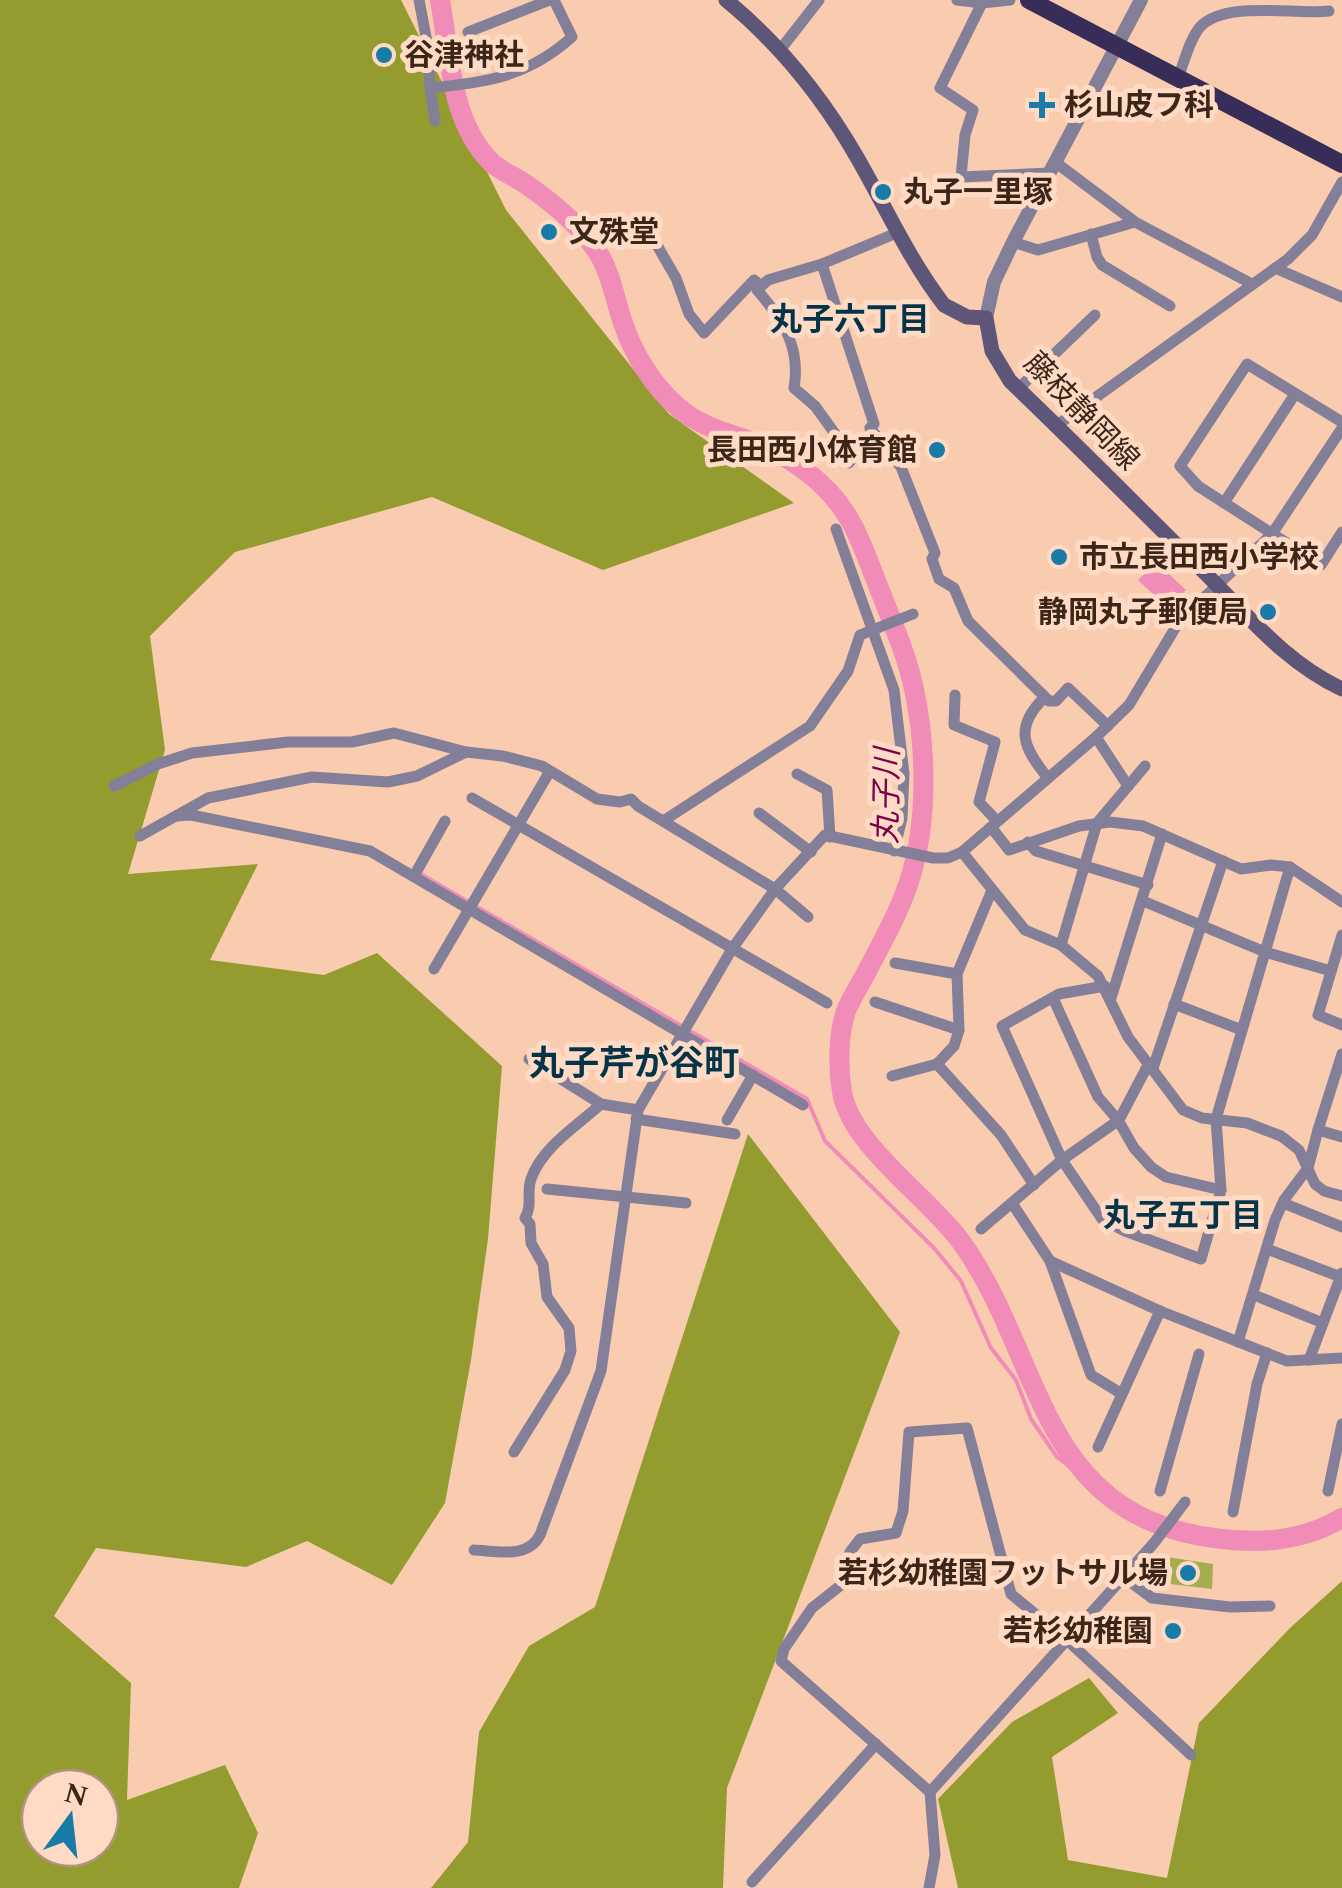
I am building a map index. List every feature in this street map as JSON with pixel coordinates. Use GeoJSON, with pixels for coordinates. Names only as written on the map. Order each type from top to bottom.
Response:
{"type":"FeatureCollection","features":[{"type":"Feature","properties":{"kind":"highway"},"geometry":{"type":"LineString","coordinates":[[1029,0],[1342,164]]}},
{"type":"Feature","properties":{"kind":"main road"},"geometry":{"type":"LineString","coordinates":[[726,0],[780,50],[829,112],[944,305],[967,317],[986,318]]}},
{"type":"Feature","properties":{"kind":"main road","name":"藤枝静岡線"},"geometry":{"type":"LineString","coordinates":[[986,318],[992,351],[1018,388],[1282,650],[1342,688]]}},
{"type":"Feature","properties":{"kind":"street"},"geometry":{"type":"LineString","coordinates":[[418,0],[428,47],[435,121]]}},
{"type":"Feature","properties":{"kind":"street"},"geometry":{"type":"LineString","coordinates":[[432,88],[523,72],[572,37],[552,0],[468,32]]}},
{"type":"Feature","properties":{"kind":"street"},"geometry":{"type":"LineString","coordinates":[[780,50],[820,0]]}},
{"type":"Feature","properties":{"kind":"street"},"geometry":{"type":"LineString","coordinates":[[957,0],[1010,0]]}},
{"type":"Feature","properties":{"kind":"street"},"geometry":{"type":"LineString","coordinates":[[986,318],[994,282],[1013,242],[1141,0]]}},
{"type":"Feature","properties":{"kind":"street"},"geometry":{"type":"LineString","coordinates":[[982,3],[940,88],[973,110],[965,135],[961,177],[1052,168],[1136,222],[1252,284]]}},
{"type":"Feature","properties":{"kind":"street"},"geometry":{"type":"LineString","coordinates":[[1178,78],[1201,26],[1212,18],[1252,8],[1329,11]]}},
{"type":"Feature","properties":{"kind":"street"},"geometry":{"type":"LineString","coordinates":[[1056,426],[1275,268],[1312,235],[1342,182]]}},
{"type":"Feature","properties":{"kind":"street"},"geometry":{"type":"LineString","coordinates":[[1013,242],[1038,250],[1136,222]]}},
{"type":"Feature","properties":{"kind":"street"},"geometry":{"type":"LineString","coordinates":[[842,442],[815,406],[794,388],[792,339],[757,290],[768,280],[822,264],[899,232]]}},
{"type":"Feature","properties":{"kind":"street"},"geometry":{"type":"LineString","coordinates":[[1091,234],[1102,265],[1170,306]]}},
{"type":"Feature","properties":{"kind":"street"},"geometry":{"type":"LineString","coordinates":[[650,235],[676,278],[689,314],[704,332],[754,280],[761,286]]}},
{"type":"Feature","properties":{"kind":"street"},"geometry":{"type":"LineString","coordinates":[[822,264],[874,424],[870,428],[901,467],[935,553],[932,559],[940,579],[954,588],[968,620],[1044,698],[1056,702],[1068,688],[1108,726]]}},
{"type":"Feature","properties":{"kind":"street"},"geometry":{"type":"LineString","coordinates":[[1275,268],[1342,297]]}},
{"type":"Feature","properties":{"kind":"street"},"geometry":{"type":"LineString","coordinates":[[1018,388],[1095,316]]}},
{"type":"Feature","properties":{"kind":"street"},"geometry":{"type":"LineString","coordinates":[[474,1550],[523,1551],[532,1548],[540,1534],[601,1371],[637,1115],[732,949],[776,888],[825,836],[934,858],[962,852],[1129,705],[1180,620],[1272,534],[1342,425],[1247,364],[1180,466],[1198,486],[1224,502],[1272,534],[1321,566],[1342,532]]}},
{"type":"Feature","properties":{"kind":"street"},"geometry":{"type":"LineString","coordinates":[[1224,502],[1295,394]]}},
{"type":"Feature","properties":{"kind":"street"},"geometry":{"type":"LineString","coordinates":[[849,462],[873,432]]}},
{"type":"Feature","properties":{"kind":"street"},"geometry":{"type":"LineString","coordinates":[[836,529],[894,690],[903,744],[904,800],[895,851]]}},
{"type":"Feature","properties":{"kind":"street"},"geometry":{"type":"LineString","coordinates":[[663,821],[810,726],[848,671],[860,635],[911,615]]}},
{"type":"Feature","properties":{"kind":"street"},"geometry":{"type":"LineString","coordinates":[[955,695],[954,725],[994,742],[979,802],[1009,850],[1098,823],[1143,826],[1241,869],[1290,867],[1342,902]]}},
{"type":"Feature","properties":{"kind":"street"},"geometry":{"type":"LineString","coordinates":[[1044,698],[1034,708],[1025,729],[1027,753],[1048,778]]}},
{"type":"Feature","properties":{"kind":"street"},"geometry":{"type":"LineString","coordinates":[[114,786],[192,752],[288,742],[352,742],[394,733],[466,752],[519,759],[550,771],[597,799],[632,799],[776,888],[808,917]]}},
{"type":"Feature","properties":{"kind":"street"},"geometry":{"type":"LineString","coordinates":[[1096,738],[1128,786]]}},
{"type":"Feature","properties":{"kind":"street"},"geometry":{"type":"LineString","coordinates":[[140,836],[208,798],[312,777],[388,782],[417,776],[466,752]]}},
{"type":"Feature","properties":{"kind":"street"},"geometry":{"type":"LineString","coordinates":[[1061,945],[1098,823],[1145,766]]}},
{"type":"Feature","properties":{"kind":"street"},"geometry":{"type":"LineString","coordinates":[[434,969],[550,771]]}},
{"type":"Feature","properties":{"kind":"street"},"geometry":{"type":"LineString","coordinates":[[797,774],[826,790],[830,837]]}},
{"type":"Feature","properties":{"kind":"street"},"geometry":{"type":"LineString","coordinates":[[472,798],[827,1004]]}},
{"type":"Feature","properties":{"kind":"street"},"geometry":{"type":"LineString","coordinates":[[759,814],[810,852]]}},
{"type":"Feature","properties":{"kind":"street"},"geometry":{"type":"LineString","coordinates":[[176,816],[190,815],[370,851],[803,1104]]}},
{"type":"Feature","properties":{"kind":"street"},"geometry":{"type":"LineString","coordinates":[[414,876],[445,821]]}},
{"type":"Feature","properties":{"kind":"street"},"geometry":{"type":"LineString","coordinates":[[1108,992],[1143,902],[1162,834]]}},
{"type":"Feature","properties":{"kind":"street"},"geometry":{"type":"LineString","coordinates":[[1028,842],[1036,851],[1148,885]]}},
{"type":"Feature","properties":{"kind":"street"},"geometry":{"type":"LineString","coordinates":[[962,852],[1026,930],[1061,945],[1098,976],[1128,1036],[1183,1110],[1246,1122],[1281,1136],[1299,1150],[1315,1184],[1342,1196]]}},
{"type":"Feature","properties":{"kind":"street"},"geometry":{"type":"LineString","coordinates":[[982,1229],[1062,1160],[1118,1120],[1151,1066],[1223,860]]}},
{"type":"Feature","properties":{"kind":"street"},"geometry":{"type":"LineString","coordinates":[[1108,992],[1053,998],[1002,1026],[1062,1160],[1102,1219],[1125,1232],[1201,1258],[1221,1190],[1216,1119],[1290,867]]}},
{"type":"Feature","properties":{"kind":"street"},"geometry":{"type":"LineString","coordinates":[[892,1076],[937,1064],[954,1046],[958,1030],[957,974],[992,890]]}},
{"type":"Feature","properties":{"kind":"street"},"geometry":{"type":"LineString","coordinates":[[1143,902],[1265,952],[1331,971]]}},
{"type":"Feature","properties":{"kind":"street"},"geometry":{"type":"LineString","coordinates":[[1342,935],[1318,1015],[1342,1025]]}},
{"type":"Feature","properties":{"kind":"street"},"geometry":{"type":"LineString","coordinates":[[895,963],[957,974]]}},
{"type":"Feature","properties":{"kind":"street"},"geometry":{"type":"LineString","coordinates":[[1053,998],[1098,1097],[1150,1167],[1166,1177],[1221,1190]]}},
{"type":"Feature","properties":{"kind":"street"},"geometry":{"type":"LineString","coordinates":[[874,1002],[958,1030]]}},
{"type":"Feature","properties":{"kind":"street"},"geometry":{"type":"LineString","coordinates":[[1174,1004],[1242,1030]]}},
{"type":"Feature","properties":{"kind":"street"},"geometry":{"type":"LineString","coordinates":[[1238,1342],[1283,1204],[1308,1168],[1342,1054]]}},
{"type":"Feature","properties":{"kind":"street"},"geometry":{"type":"LineString","coordinates":[[530,1059],[601,1104],[735,1134]]}},
{"type":"Feature","properties":{"kind":"street"},"geometry":{"type":"LineString","coordinates":[[937,1064],[1001,1135],[1034,1185]]}},
{"type":"Feature","properties":{"kind":"street"},"geometry":{"type":"LineString","coordinates":[[727,1120],[752,1075]]}},
{"type":"Feature","properties":{"kind":"street"},"geometry":{"type":"LineString","coordinates":[[514,1452],[566,1370],[572,1350],[569,1328],[548,1297],[543,1264],[531,1243],[530,1224],[525,1218],[531,1199],[529,1188],[545,1154],[601,1104]]}},
{"type":"Feature","properties":{"kind":"street"},"geometry":{"type":"LineString","coordinates":[[1318,1130],[1342,1137]]}},
{"type":"Feature","properties":{"kind":"street"},"geometry":{"type":"LineString","coordinates":[[547,1189],[686,1203]]}},
{"type":"Feature","properties":{"kind":"street"},"geometry":{"type":"LineString","coordinates":[[1012,1203],[1050,1261],[1091,1375],[1122,1394]]}},
{"type":"Feature","properties":{"kind":"street"},"geometry":{"type":"LineString","coordinates":[[1283,1204],[1342,1227]]}},
{"type":"Feature","properties":{"kind":"street"},"geometry":{"type":"LineString","coordinates":[[1267,1250],[1340,1283],[1310,1360]]}},
{"type":"Feature","properties":{"kind":"street"},"geometry":{"type":"LineString","coordinates":[[1050,1261],[1160,1311],[1287,1361],[1342,1358]]}},
{"type":"Feature","properties":{"kind":"street"},"geometry":{"type":"LineString","coordinates":[[1254,1295],[1323,1323]]}},
{"type":"Feature","properties":{"kind":"street"},"geometry":{"type":"LineString","coordinates":[[1098,1447],[1160,1311]]}},
{"type":"Feature","properties":{"kind":"street"},"geometry":{"type":"LineString","coordinates":[[1233,1512],[1257,1384],[1267,1353]]}},
{"type":"Feature","properties":{"kind":"street"},"geometry":{"type":"LineString","coordinates":[[1160,1491],[1198,1354]]}},
{"type":"Feature","properties":{"kind":"street"},"geometry":{"type":"LineString","coordinates":[[1328,1491],[1342,1424]]}},
{"type":"Feature","properties":{"kind":"street"},"geometry":{"type":"LineString","coordinates":[[929,1888],[934,1855],[930,1792],[786,1666],[781,1655],[812,1608],[842,1585],[850,1552],[860,1539],[896,1533],[903,1511],[910,1432],[967,1428],[1010,1594],[1068,1641],[1191,1755]]}},
{"type":"Feature","properties":{"kind":"street"},"geometry":{"type":"LineString","coordinates":[[930,1792],[1068,1641],[1183,1504]]}},
{"type":"Feature","properties":{"kind":"street"},"geometry":{"type":"LineString","coordinates":[[1124,1576],[1152,1598],[1270,1606]]}},
{"type":"Feature","properties":{"kind":"street"},"geometry":{"type":"LineString","coordinates":[[752,1882],[876,1744]]}},
{"type":"Feature","properties":{"kind":"green space"},"geometry":{"type":"Polygon","coordinates":[[[0,0],[401,0],[506,210],[669,414],[794,503],[603,570],[432,497],[235,552],[150,636],[165,750],[128,874],[258,864],[210,960],[324,975],[377,953],[502,1066],[488,1239],[445,1503],[392,1585],[307,1541],[246,1567],[96,1548],[54,1616],[131,1683],[127,1800],[225,1765],[258,1833],[239,1888],[0,1888],[0,0]]]}},
{"type":"Feature","properties":{"kind":"green space"},"geometry":{"type":"Polygon","coordinates":[[[748,1134],[900,1332],[727,1788],[723,1888],[431,1888],[468,1842],[479,1732],[529,1646],[595,1607],[748,1134]]]}},
{"type":"Feature","properties":{"kind":"green space","name":"若杉幼稚園フットサル場"},"geometry":{"type":"Polygon","coordinates":[[[1167,1557],[1213,1564],[1212,1589],[1162,1583],[1167,1557]]]}},
{"type":"Feature","properties":{"kind":"green space"},"geometry":{"type":"Polygon","coordinates":[[[1342,1581],[1342,1888],[958,1888],[938,1799],[1012,1722],[1089,1678],[1118,1713],[1052,1757],[1068,1860],[1167,1878],[1199,1723],[1290,1628],[1342,1581]]]}},
{"type":"Feature","properties":{"kind":"shaded area"},"geometry":{"type":"Polygon","coordinates":[[[1156,562],[1186,590],[1169,609],[1138,580],[1156,562]]]}},
{"type":"Feature","properties":{"kind":"waterway","name":"丸子川"},"geometry":{"type":"LineString","coordinates":[[440,0],[454,87],[478,146],[492,163],[557,208],[593,246],[608,272],[632,346],[670,400],[705,424],[781,455],[829,492],[856,532],[897,635],[918,711],[923,757],[921,828],[908,885],[843,1020],[839,1062],[848,1112],[875,1152],[962,1243],[989,1288],[1052,1425],[1078,1465],[1111,1498],[1156,1523],[1231,1540],[1264,1541],[1296,1536],[1342,1518]]}},
{"type":"Feature","properties":{"kind":"waterway"},"geometry":{"type":"LineString","coordinates":[[419,873],[807,1099],[825,1141],[934,1248],[961,1281],[991,1348],[1016,1380],[1031,1419],[1057,1457],[1108,1497]]}},
{"type":"Feature","properties":{"kind":"place","name":"谷津神社"},"geometry":{"type":"Point","coordinates":[384,55]}},
{"type":"Feature","properties":{"kind":"place","name":"杉山皮フ科"},"geometry":{"type":"Point","coordinates":[1042,105]}},
{"type":"Feature","properties":{"kind":"place","name":"丸子一里塚"},"geometry":{"type":"Point","coordinates":[883,192]}},
{"type":"Feature","properties":{"kind":"place","name":"文殊堂"},"geometry":{"type":"Point","coordinates":[549,232]}},
{"type":"Feature","properties":{"kind":"place","name":"長田西小体育館"},"geometry":{"type":"Point","coordinates":[937,450]}},
{"type":"Feature","properties":{"kind":"place","name":"市立長田西小学校"},"geometry":{"type":"Point","coordinates":[1059,557]}},
{"type":"Feature","properties":{"kind":"place","name":"静岡丸子郵便局"},"geometry":{"type":"Point","coordinates":[1268,612]}},
{"type":"Feature","properties":{"kind":"place","name":"若杉幼稚園フットサル場"},"geometry":{"type":"Point","coordinates":[1188,1573]}},
{"type":"Feature","properties":{"kind":"place","name":"若杉幼稚園"},"geometry":{"type":"Point","coordinates":[1173,1631]}},
{"type":"Feature","properties":{"kind":"district","name":"丸子六丁目"},"geometry":{"type":"Point","coordinates":[850,319]}},
{"type":"Feature","properties":{"kind":"district","name":"丸子芹が谷町"},"geometry":{"type":"Point","coordinates":[634,1063]}},
{"type":"Feature","properties":{"kind":"district","name":"丸子五丁目"},"geometry":{"type":"Point","coordinates":[1183,1215]}}]}
